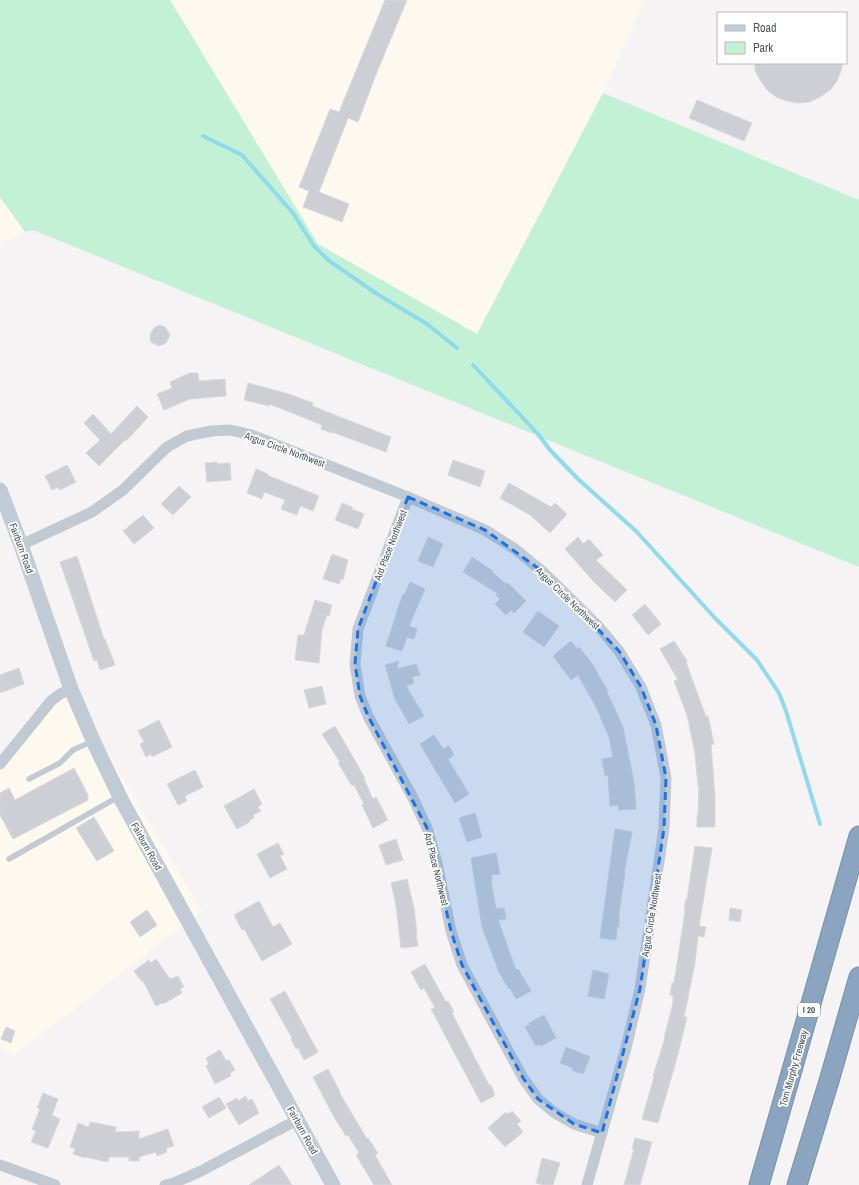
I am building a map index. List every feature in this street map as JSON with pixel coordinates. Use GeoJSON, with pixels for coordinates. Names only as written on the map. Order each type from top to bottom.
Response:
{"type":"FeatureCollection","features":[{"type":"Feature","properties":{"kind":"highway","name":"Tom Murphy Freeway"},"geometry":{"type":"LineString","coordinates":[[759,1185],[859,836]]}},
{"type":"Feature","properties":{"kind":"highway"},"geometry":{"type":"LineString","coordinates":[[797,1185],[859,977]]}},
{"type":"Feature","properties":{"kind":"highway"},"geometry":{"type":"LineString","coordinates":[[804,1185],[829,1080]]}},
{"type":"Feature","properties":{"kind":"street","name":"Argus Circle Northwest"},"geometry":{"type":"LineString","coordinates":[[21,545],[92,512],[123,490],[168,447],[187,436],[211,430],[230,430],[252,435],[408,497],[485,530],[515,549],[542,571],[598,626],[619,651],[641,687],[656,725],[666,778],[664,828],[640,989],[626,1048],[587,1185]]}},
{"type":"Feature","properties":{"kind":"street","name":"Ard Place Northwest"},"geometry":{"type":"LineString","coordinates":[[408,497],[358,629],[355,664],[360,696],[368,716],[413,798],[427,828],[437,863],[451,931],[462,965],[523,1078],[538,1099],[554,1113],[574,1124],[602,1133]]}},
{"type":"Feature","properties":{"kind":"street","name":"Fairburn Road"},"geometry":{"type":"LineString","coordinates":[[1,498],[21,545],[71,689],[93,741],[120,796],[333,1185]]}},
{"type":"Feature","properties":{"kind":"street"},"geometry":{"type":"LineString","coordinates":[[0,764],[51,701],[60,694],[71,689]]}},
{"type":"Feature","properties":{"kind":"street"},"geometry":{"type":"LineString","coordinates":[[165,1185],[174,1183],[202,1171],[297,1120]]}},
{"type":"Feature","properties":{"kind":"street"},"geometry":{"type":"LineString","coordinates":[[0,1165],[55,1185]]}},
{"type":"Feature","properties":{"kind":"lane"},"geometry":{"type":"LineString","coordinates":[[29,779],[60,763],[73,750],[93,741]]}},
{"type":"Feature","properties":{"kind":"lane"},"geometry":{"type":"LineString","coordinates":[[9,859],[120,796]]}},
{"type":"Feature","properties":{"kind":"highlighted area"},"geometry":{"type":"Polygon","coordinates":[[[408,497],[485,530],[542,571],[619,651],[641,687],[656,725],[666,778],[664,828],[640,989],[602,1133],[574,1124],[538,1099],[523,1078],[462,965],[451,931],[427,828],[368,716],[360,696],[355,664],[358,629],[408,497]]]}},
{"type":"Feature","properties":{"kind":"shaded area"},"geometry":{"type":"Polygon","coordinates":[[[170,0],[645,0],[603,93],[477,334],[318,244],[170,0]]]}},
{"type":"Feature","properties":{"kind":"shaded area"},"geometry":{"type":"Polygon","coordinates":[[[0,197],[25,232],[0,243],[0,197]]]}},
{"type":"Feature","properties":{"kind":"shaded area"},"geometry":{"type":"Polygon","coordinates":[[[68,687],[202,911],[13,1056],[0,1047],[0,764],[68,687]]]}},
{"type":"Feature","properties":{"kind":"green space"},"geometry":{"type":"Polygon","coordinates":[[[0,0],[170,0],[318,244],[477,334],[603,93],[859,200],[859,567],[33,230],[25,232],[0,197],[0,0]]]}},
{"type":"Feature","properties":{"kind":"building"},"geometry":{"type":"Polygon","coordinates":[[[385,0],[407,0],[358,122],[348,118],[319,192],[349,204],[342,222],[303,207],[309,191],[299,187],[330,109],[339,112],[385,0]]]}},
{"type":"Feature","properties":{"kind":"building"},"geometry":{"type":"Polygon","coordinates":[[[755,64],[843,64],[837,81],[830,90],[809,102],[798,103],[776,97],[767,90],[755,70],[755,64]]]}},
{"type":"Feature","properties":{"kind":"building"},"geometry":{"type":"Polygon","coordinates":[[[697,100],[752,123],[744,141],[689,118],[697,100]]]}},
{"type":"Feature","properties":{"kind":"building"},"geometry":{"type":"Polygon","coordinates":[[[159,325],[165,327],[170,335],[166,343],[159,346],[151,342],[150,335],[154,328],[159,325]]]}},
{"type":"Feature","properties":{"kind":"building"},"geometry":{"type":"Polygon","coordinates":[[[190,373],[198,373],[199,381],[225,379],[226,396],[190,399],[164,410],[157,394],[172,388],[170,382],[190,373]]]}},
{"type":"Feature","properties":{"kind":"building"},"geometry":{"type":"Polygon","coordinates":[[[248,383],[289,394],[313,403],[312,406],[391,437],[386,452],[321,429],[322,425],[270,404],[269,406],[244,400],[248,383]]]}},
{"type":"Feature","properties":{"kind":"building"},"geometry":{"type":"Polygon","coordinates":[[[137,406],[148,417],[126,441],[125,440],[99,466],[86,453],[100,440],[84,423],[93,414],[111,434],[137,406]]]}},
{"type":"Feature","properties":{"kind":"building"},"geometry":{"type":"Polygon","coordinates":[[[453,460],[485,471],[480,487],[448,475],[453,460]]]}},
{"type":"Feature","properties":{"kind":"building"},"geometry":{"type":"Polygon","coordinates":[[[217,462],[217,464],[230,463],[231,480],[207,482],[205,463],[217,462]]]}},
{"type":"Feature","properties":{"kind":"building"},"geometry":{"type":"Polygon","coordinates":[[[67,465],[76,482],[60,490],[58,487],[52,490],[45,476],[67,465]]]}},
{"type":"Feature","properties":{"kind":"building"},"geometry":{"type":"Polygon","coordinates":[[[256,469],[319,496],[313,511],[300,506],[297,515],[281,509],[285,500],[264,492],[262,499],[247,493],[256,469]]]}},
{"type":"Feature","properties":{"kind":"building"},"geometry":{"type":"Polygon","coordinates":[[[509,483],[551,507],[555,503],[567,514],[550,533],[530,515],[500,498],[509,483]]]}},
{"type":"Feature","properties":{"kind":"building"},"geometry":{"type":"Polygon","coordinates":[[[179,486],[191,497],[173,515],[161,504],[179,486]]]}},
{"type":"Feature","properties":{"kind":"building"},"geometry":{"type":"Polygon","coordinates":[[[342,503],[364,514],[358,529],[335,520],[342,503]]]}},
{"type":"Feature","properties":{"kind":"building"},"geometry":{"type":"Polygon","coordinates":[[[143,515],[154,528],[134,544],[123,531],[143,515]]]}},
{"type":"Feature","properties":{"kind":"building"},"geometry":{"type":"Polygon","coordinates":[[[428,537],[443,544],[433,567],[418,561],[428,537]]]}},
{"type":"Feature","properties":{"kind":"building"},"geometry":{"type":"Polygon","coordinates":[[[578,537],[583,544],[589,539],[603,555],[596,560],[627,590],[615,602],[594,582],[565,549],[578,537]]]}},
{"type":"Feature","properties":{"kind":"building"},"geometry":{"type":"Polygon","coordinates":[[[332,554],[348,560],[343,580],[341,579],[339,584],[323,579],[332,554]]]}},
{"type":"Feature","properties":{"kind":"building"},"geometry":{"type":"Polygon","coordinates":[[[77,556],[104,639],[115,665],[100,670],[97,660],[94,661],[60,562],[77,556]]]}},
{"type":"Feature","properties":{"kind":"building"},"geometry":{"type":"Polygon","coordinates":[[[472,557],[493,571],[492,572],[506,584],[508,583],[526,601],[514,613],[511,610],[506,615],[495,604],[500,599],[496,595],[497,593],[463,572],[472,557]]]}},
{"type":"Feature","properties":{"kind":"building"},"geometry":{"type":"Polygon","coordinates":[[[410,582],[425,589],[409,626],[417,629],[414,639],[407,637],[402,651],[386,646],[403,594],[404,595],[410,582]]]}},
{"type":"Feature","properties":{"kind":"building"},"geometry":{"type":"Polygon","coordinates":[[[315,600],[332,605],[329,616],[327,615],[322,630],[319,663],[295,660],[298,635],[304,635],[315,600]]]}},
{"type":"Feature","properties":{"kind":"building"},"geometry":{"type":"Polygon","coordinates":[[[645,604],[661,624],[648,635],[632,615],[645,604]]]}},
{"type":"Feature","properties":{"kind":"building"},"geometry":{"type":"Polygon","coordinates":[[[538,611],[559,626],[544,647],[523,632],[538,611]]]}},
{"type":"Feature","properties":{"kind":"building"},"geometry":{"type":"Polygon","coordinates":[[[571,641],[577,649],[579,647],[593,665],[608,691],[607,692],[623,727],[634,783],[636,809],[619,810],[618,805],[610,806],[608,775],[605,776],[602,759],[613,757],[609,737],[596,707],[578,675],[571,680],[553,656],[571,641]]]}},
{"type":"Feature","properties":{"kind":"building"},"geometry":{"type":"Polygon","coordinates":[[[674,641],[687,661],[686,662],[706,717],[708,716],[714,744],[711,745],[715,796],[715,827],[697,827],[699,786],[695,754],[687,715],[674,681],[678,680],[660,649],[674,641]]]}},
{"type":"Feature","properties":{"kind":"building"},"geometry":{"type":"Polygon","coordinates":[[[399,661],[397,669],[416,664],[420,675],[412,677],[414,683],[406,686],[424,716],[409,724],[395,699],[385,665],[399,661]]]}},
{"type":"Feature","properties":{"kind":"building"},"geometry":{"type":"Polygon","coordinates":[[[19,668],[24,684],[0,693],[0,675],[19,668]]]}},
{"type":"Feature","properties":{"kind":"building"},"geometry":{"type":"Polygon","coordinates":[[[322,686],[326,704],[309,708],[304,690],[322,686]]]}},
{"type":"Feature","properties":{"kind":"building"},"geometry":{"type":"Polygon","coordinates":[[[159,720],[172,747],[152,757],[151,754],[146,757],[140,744],[144,742],[138,731],[159,720]]]}},
{"type":"Feature","properties":{"kind":"building"},"geometry":{"type":"Polygon","coordinates":[[[335,726],[365,778],[364,779],[373,799],[376,797],[388,820],[373,828],[362,805],[364,804],[354,785],[352,786],[338,763],[340,762],[322,734],[335,726]]]}},
{"type":"Feature","properties":{"kind":"building"},"geometry":{"type":"Polygon","coordinates":[[[434,735],[443,749],[449,746],[454,755],[448,759],[469,794],[455,803],[420,744],[434,735]]]}},
{"type":"Feature","properties":{"kind":"building"},"geometry":{"type":"Polygon","coordinates":[[[74,768],[88,795],[88,800],[13,839],[0,815],[0,793],[9,788],[15,800],[74,768]]]}},
{"type":"Feature","properties":{"kind":"building"},"geometry":{"type":"Polygon","coordinates":[[[195,770],[203,787],[185,796],[187,801],[178,805],[167,784],[195,770]]]}},
{"type":"Feature","properties":{"kind":"building"},"geometry":{"type":"Polygon","coordinates":[[[254,789],[262,804],[258,807],[261,811],[253,815],[254,818],[249,821],[250,822],[237,829],[224,806],[254,789]]]}},
{"type":"Feature","properties":{"kind":"building"},"geometry":{"type":"Polygon","coordinates":[[[475,813],[482,837],[467,842],[459,818],[475,813]]]}},
{"type":"Feature","properties":{"kind":"building"},"geometry":{"type":"Polygon","coordinates":[[[94,817],[114,851],[97,861],[76,828],[94,817]]]}},
{"type":"Feature","properties":{"kind":"building"},"geometry":{"type":"Polygon","coordinates":[[[615,829],[632,832],[624,873],[619,927],[617,927],[616,940],[600,938],[615,829]]]}},
{"type":"Feature","properties":{"kind":"building"},"geometry":{"type":"Polygon","coordinates":[[[396,839],[403,860],[386,865],[379,845],[396,839]]]}},
{"type":"Feature","properties":{"kind":"building"},"geometry":{"type":"Polygon","coordinates":[[[278,843],[284,854],[280,856],[287,869],[270,878],[257,854],[278,843]]]}},
{"type":"Feature","properties":{"kind":"building"},"geometry":{"type":"Polygon","coordinates":[[[695,846],[712,848],[699,926],[706,927],[704,937],[698,936],[695,963],[684,1017],[687,1017],[658,1123],[642,1119],[665,1038],[673,1003],[673,995],[670,995],[672,983],[674,983],[695,846]]]}},
{"type":"Feature","properties":{"kind":"building"},"geometry":{"type":"Polygon","coordinates":[[[496,853],[500,874],[492,875],[491,881],[496,909],[504,908],[506,919],[498,920],[516,970],[518,969],[531,991],[516,999],[499,972],[482,927],[471,858],[496,853]]]}},
{"type":"Feature","properties":{"kind":"building"},"geometry":{"type":"Polygon","coordinates":[[[407,879],[414,908],[418,946],[401,948],[396,906],[391,883],[407,879]]]}},
{"type":"Feature","properties":{"kind":"building"},"geometry":{"type":"Polygon","coordinates":[[[259,901],[273,927],[280,923],[292,944],[262,961],[244,929],[242,930],[234,915],[259,901]]]}},
{"type":"Feature","properties":{"kind":"building"},"geometry":{"type":"Polygon","coordinates":[[[730,908],[742,910],[740,922],[729,920],[730,908]]]}},
{"type":"Feature","properties":{"kind":"building"},"geometry":{"type":"Polygon","coordinates":[[[147,910],[157,925],[140,937],[130,922],[147,910]]]}},
{"type":"Feature","properties":{"kind":"building"},"geometry":{"type":"Polygon","coordinates":[[[156,959],[170,979],[178,976],[184,987],[180,989],[182,993],[163,1004],[162,1003],[156,1006],[143,981],[142,982],[134,971],[149,960],[151,963],[156,959]]]}},
{"type":"Feature","properties":{"kind":"building"},"geometry":{"type":"Polygon","coordinates":[[[425,964],[446,1002],[448,1001],[454,1012],[452,1013],[494,1092],[494,1096],[481,1103],[431,1009],[435,1008],[424,988],[421,990],[411,972],[425,964]]]}},
{"type":"Feature","properties":{"kind":"building"},"geometry":{"type":"Polygon","coordinates":[[[593,970],[609,974],[604,999],[588,996],[593,970]]]}},
{"type":"Feature","properties":{"kind":"building"},"geometry":{"type":"Polygon","coordinates":[[[285,991],[318,1052],[304,1060],[298,1048],[296,1049],[291,1039],[292,1038],[270,999],[285,991]]]}},
{"type":"Feature","properties":{"kind":"building"},"geometry":{"type":"Polygon","coordinates":[[[544,1015],[556,1038],[541,1046],[540,1044],[536,1046],[525,1027],[530,1025],[529,1023],[544,1015]]]}},
{"type":"Feature","properties":{"kind":"building"},"geometry":{"type":"Polygon","coordinates":[[[6,1027],[15,1031],[11,1043],[1,1039],[6,1027]]]}},
{"type":"Feature","properties":{"kind":"building"},"geometry":{"type":"Polygon","coordinates":[[[566,1047],[590,1057],[583,1074],[560,1063],[566,1047]]]}},
{"type":"Feature","properties":{"kind":"building"},"geometry":{"type":"Polygon","coordinates":[[[220,1050],[226,1061],[229,1060],[235,1070],[230,1073],[231,1076],[215,1084],[206,1066],[209,1064],[206,1058],[220,1050]]]}},
{"type":"Feature","properties":{"kind":"building"},"geometry":{"type":"Polygon","coordinates":[[[328,1069],[339,1092],[367,1139],[368,1138],[378,1153],[375,1155],[392,1185],[374,1185],[356,1155],[359,1153],[348,1135],[346,1136],[334,1117],[313,1077],[328,1069]]]}},
{"type":"Feature","properties":{"kind":"building"},"geometry":{"type":"Polygon","coordinates":[[[43,1093],[58,1099],[52,1115],[60,1119],[48,1148],[31,1142],[36,1131],[32,1129],[40,1109],[37,1108],[43,1093]]]}},
{"type":"Feature","properties":{"kind":"building"},"geometry":{"type":"Polygon","coordinates":[[[246,1096],[248,1101],[252,1099],[259,1113],[239,1125],[226,1104],[237,1098],[238,1101],[246,1096]]]}},
{"type":"Feature","properties":{"kind":"building"},"geometry":{"type":"Polygon","coordinates":[[[219,1097],[226,1108],[209,1118],[202,1107],[219,1097]]]}},
{"type":"Feature","properties":{"kind":"building"},"geometry":{"type":"Polygon","coordinates":[[[512,1111],[521,1121],[517,1124],[523,1132],[505,1147],[488,1128],[506,1112],[508,1114],[512,1111]]]}},
{"type":"Feature","properties":{"kind":"building"},"geometry":{"type":"Polygon","coordinates":[[[90,1122],[116,1127],[115,1132],[139,1131],[139,1139],[168,1129],[174,1146],[166,1148],[167,1152],[157,1156],[156,1152],[139,1157],[139,1161],[129,1161],[129,1157],[109,1157],[108,1162],[85,1158],[73,1154],[75,1149],[70,1147],[78,1123],[88,1127],[90,1122]]]}},
{"type":"Feature","properties":{"kind":"building"},"geometry":{"type":"Polygon","coordinates":[[[635,1138],[652,1142],[640,1185],[624,1185],[634,1149],[632,1149],[635,1138]]]}},
{"type":"Feature","properties":{"kind":"building"},"geometry":{"type":"Polygon","coordinates":[[[542,1158],[560,1163],[553,1185],[536,1183],[542,1158]]]}},
{"type":"Feature","properties":{"kind":"building"},"geometry":{"type":"Polygon","coordinates":[[[279,1165],[292,1185],[249,1185],[279,1165]]]}},
{"type":"Feature","properties":{"kind":"waterway"},"geometry":{"type":"LineString","coordinates":[[203,136],[242,155],[293,213],[314,246],[328,260],[377,294],[427,324],[457,348]]}},
{"type":"Feature","properties":{"kind":"waterway"},"geometry":{"type":"LineString","coordinates":[[473,365],[538,434],[550,450],[578,479],[636,531],[715,618],[757,660],[779,693],[786,711],[820,824]]}}]}
